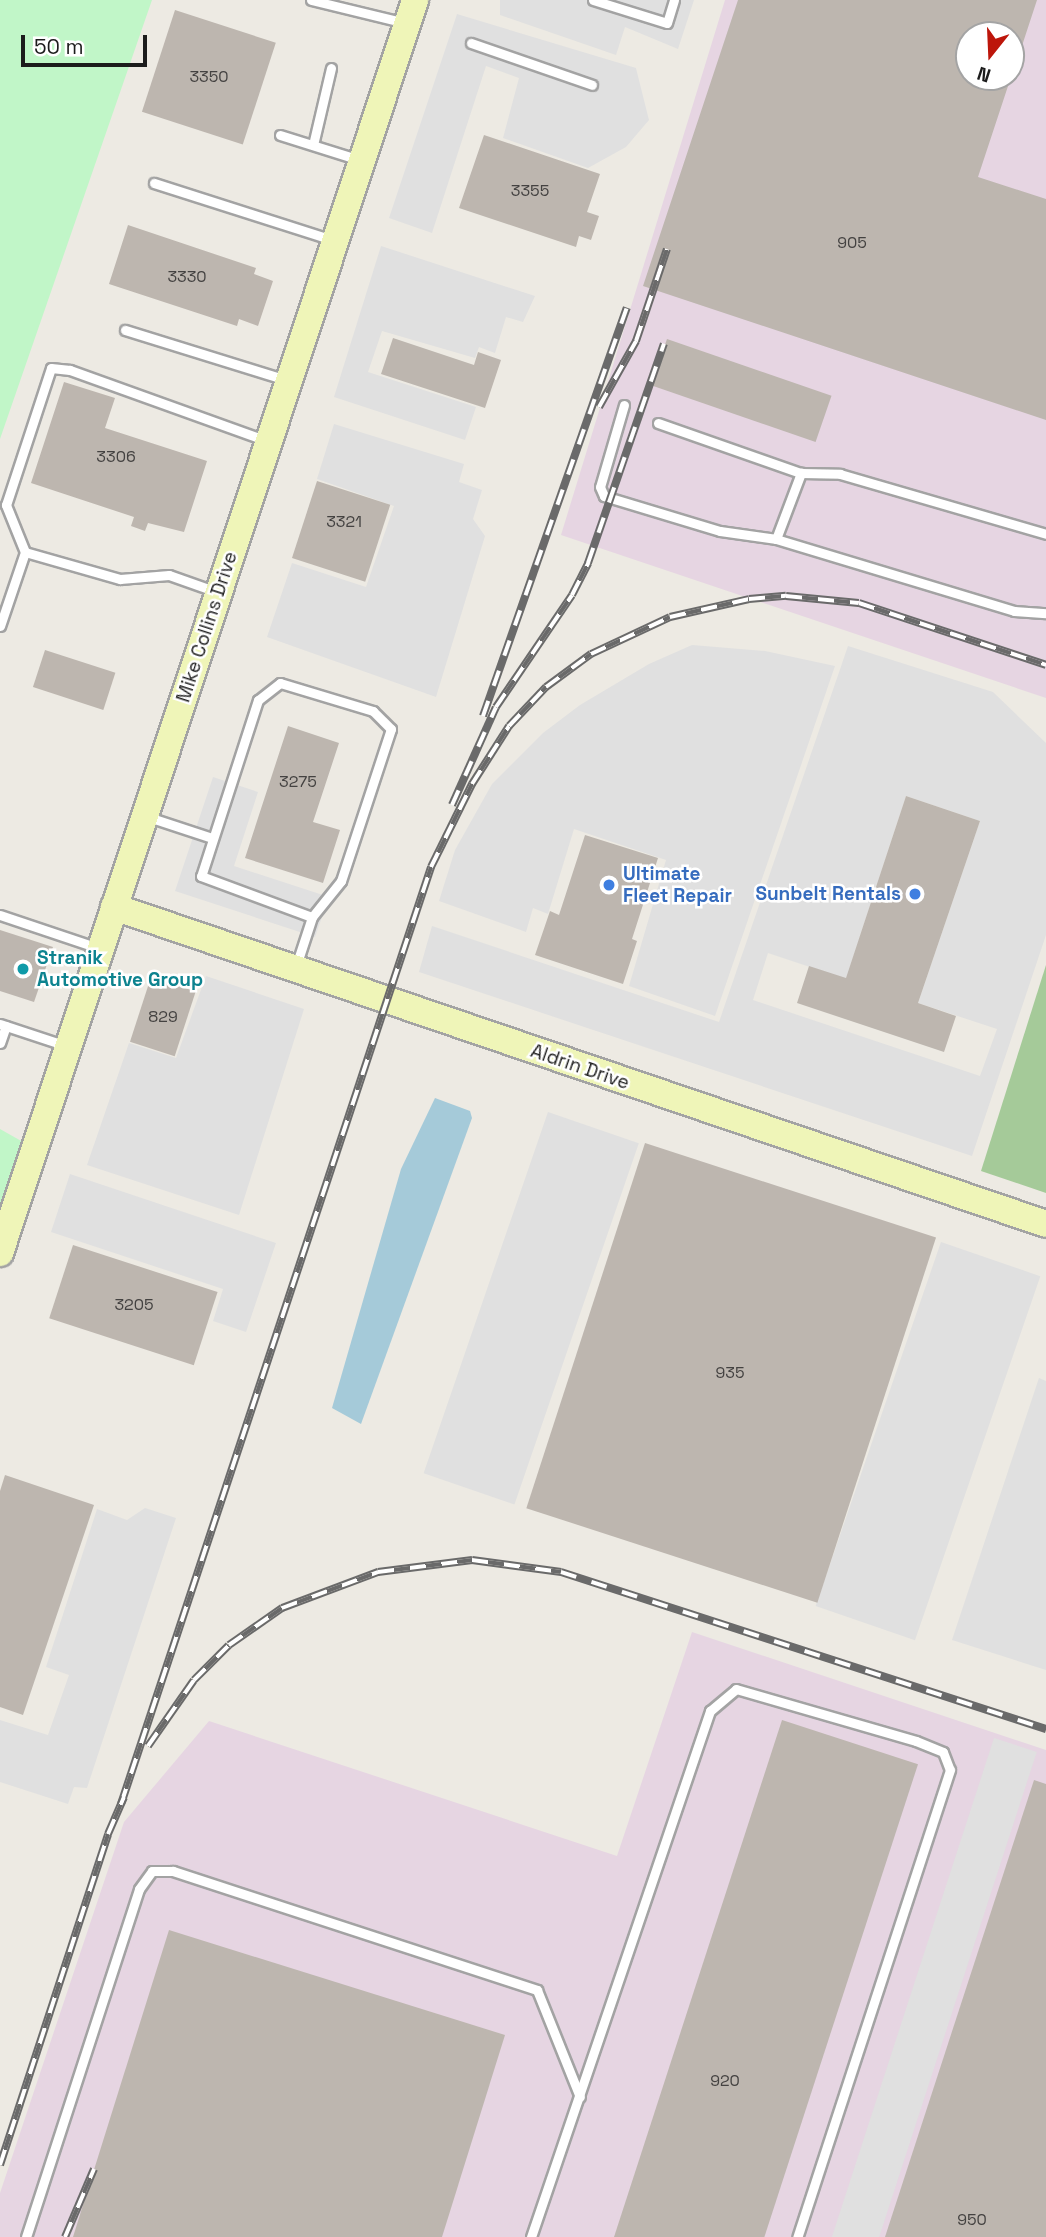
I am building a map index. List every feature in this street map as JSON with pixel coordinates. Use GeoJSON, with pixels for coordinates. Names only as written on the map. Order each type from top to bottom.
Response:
{"type":"FeatureCollection","features":[{"type":"Feature","properties":{"kind":"street","name":"Mike Collins Drive"},"geometry":{"type":"LineString","coordinates":[[0,1254],[411,12]]}},
{"type":"Feature","properties":{"kind":"street","name":"Aldrin Drive"},"geometry":{"type":"LineString","coordinates":[[114,907],[1046,1224]]}},
{"type":"Feature","properties":{"kind":"lane"},"geometry":{"type":"LineString","coordinates":[[311,0],[411,12]]}},
{"type":"Feature","properties":{"kind":"lane"},"geometry":{"type":"LineString","coordinates":[[593,0],[667,23],[674,0]]}},
{"type":"Feature","properties":{"kind":"lane"},"geometry":{"type":"LineString","coordinates":[[471,43],[592,85]]}},
{"type":"Feature","properties":{"kind":"lane"},"geometry":{"type":"LineString","coordinates":[[313,145],[331,68]]}},
{"type":"Feature","properties":{"kind":"lane"},"geometry":{"type":"LineString","coordinates":[[280,135],[362,160]]}},
{"type":"Feature","properties":{"kind":"lane"},"geometry":{"type":"LineString","coordinates":[[154,183],[335,240]]}},
{"type":"Feature","properties":{"kind":"lane"},"geometry":{"type":"LineString","coordinates":[[125,330],[289,380]]}},
{"type":"Feature","properties":{"kind":"lane"},"geometry":{"type":"LineString","coordinates":[[0,626],[25,552],[6,505],[51,368],[70,370],[269,442]]}},
{"type":"Feature","properties":{"kind":"lane"},"geometry":{"type":"LineString","coordinates":[[624,405],[600,487],[604,496],[720,531],[776,539],[1014,611],[1046,613]]}},
{"type":"Feature","properties":{"kind":"lane"},"geometry":{"type":"LineString","coordinates":[[658,424],[802,473],[840,474],[1046,534]]}},
{"type":"Feature","properties":{"kind":"lane"},"geometry":{"type":"LineString","coordinates":[[776,539],[802,473]]}},
{"type":"Feature","properties":{"kind":"lane"},"geometry":{"type":"LineString","coordinates":[[25,552],[120,579],[169,575],[218,593]]}},
{"type":"Feature","properties":{"kind":"lane"},"geometry":{"type":"LineString","coordinates":[[295,969],[312,917],[341,881],[391,729],[383,718],[280,683],[258,700],[212,838],[203,879],[312,917]]}},
{"type":"Feature","properties":{"kind":"lane"},"geometry":{"type":"LineString","coordinates":[[145,816],[212,838]]}},
{"type":"Feature","properties":{"kind":"lane"},"geometry":{"type":"LineString","coordinates":[[0,915],[100,949]]}},
{"type":"Feature","properties":{"kind":"lane"},"geometry":{"type":"LineString","coordinates":[[0,1043],[3,1025],[69,1046]]}},
{"type":"Feature","properties":{"kind":"lane"},"geometry":{"type":"LineString","coordinates":[[531,2237],[710,1711],[736,1689],[943,1752],[950,1770],[797,2237]]}},
{"type":"Feature","properties":{"kind":"lane"},"geometry":{"type":"LineString","coordinates":[[26,2237],[139,1889],[152,1871],[173,1871],[537,1990],[580,2097]]}},
{"type":"Feature","properties":{"kind":"shaded area"},"geometry":{"type":"Polygon","coordinates":[[[500,0],[694,0],[678,49],[625,27],[616,55],[500,15],[500,0]]]}},
{"type":"Feature","properties":{"kind":"shaded area"},"geometry":{"type":"Polygon","coordinates":[[[725,0],[1046,0],[1046,698],[561,535],[725,0]]]}},
{"type":"Feature","properties":{"kind":"shaded area"},"geometry":{"type":"Polygon","coordinates":[[[457,14],[636,68],[649,120],[626,147],[588,168],[503,138],[519,78],[486,66],[432,233],[389,218],[457,14]]]}},
{"type":"Feature","properties":{"kind":"shaded area"},"geometry":{"type":"Polygon","coordinates":[[[381,246],[535,296],[523,322],[506,317],[495,353],[479,347],[475,358],[382,331],[368,372],[476,407],[465,440],[334,397],[381,246]]]}},
{"type":"Feature","properties":{"kind":"shaded area"},"geometry":{"type":"Polygon","coordinates":[[[334,424],[464,464],[459,482],[482,490],[473,519],[485,536],[436,697],[267,637],[292,563],[366,587],[394,506],[317,479],[334,424]]]}},
{"type":"Feature","properties":{"kind":"shaded area"},"geometry":{"type":"Polygon","coordinates":[[[692,645],[765,651],[835,666],[715,1016],[629,986],[666,860],[574,829],[548,914],[533,908],[526,932],[439,901],[455,850],[492,784],[543,733],[580,705],[649,664],[692,645]]]}},
{"type":"Feature","properties":{"kind":"shaded area"},"geometry":{"type":"Polygon","coordinates":[[[848,646],[993,692],[1046,743],[1046,935],[972,1156],[419,972],[432,926],[719,1022],[848,646]],[[906,796],[846,979],[768,953],[753,1000],[980,1076],[997,1029],[918,1003],[980,821],[906,796]]]}},
{"type":"Feature","properties":{"kind":"shaded area"},"geometry":{"type":"Polygon","coordinates":[[[213,777],[258,792],[234,866],[329,897],[315,937],[175,891],[213,777]]]}},
{"type":"Feature","properties":{"kind":"shaded area"},"geometry":{"type":"Polygon","coordinates":[[[206,976],[304,1009],[239,1215],[87,1165],[129,1043],[176,1058],[206,976]]]}},
{"type":"Feature","properties":{"kind":"shaded area"},"geometry":{"type":"Polygon","coordinates":[[[548,1112],[639,1143],[514,1504],[424,1473],[548,1112]]]}},
{"type":"Feature","properties":{"kind":"shaded area"},"geometry":{"type":"Polygon","coordinates":[[[70,1174],[276,1243],[246,1332],[213,1321],[223,1289],[51,1232],[70,1174]]]}},
{"type":"Feature","properties":{"kind":"shaded area"},"geometry":{"type":"Polygon","coordinates":[[[941,1242],[1040,1276],[915,1640],[816,1606],[941,1242]]]}},
{"type":"Feature","properties":{"kind":"shaded area"},"geometry":{"type":"Polygon","coordinates":[[[1039,1378],[1046,1381],[1046,1670],[952,1640],[1039,1378]]]}},
{"type":"Feature","properties":{"kind":"shaded area"},"geometry":{"type":"Polygon","coordinates":[[[145,1508],[176,1518],[87,1788],[74,1787],[68,1804],[0,1782],[0,1720],[48,1735],[69,1675],[46,1667],[97,1509],[127,1520],[145,1508]]]}},
{"type":"Feature","properties":{"kind":"shaded area"},"geometry":{"type":"Polygon","coordinates":[[[692,1632],[1046,1750],[1046,2237],[0,2237],[0,2193],[124,1822],[209,1721],[617,1856],[692,1632]]]}},
{"type":"Feature","properties":{"kind":"shaded area"},"geometry":{"type":"Polygon","coordinates":[[[994,1738],[1037,1752],[879,2237],[832,2237],[994,1738]]]}},
{"type":"Feature","properties":{"kind":"green space"},"geometry":{"type":"Polygon","coordinates":[[[0,0],[152,0],[0,439],[0,0]]]}},
{"type":"Feature","properties":{"kind":"green space"},"geometry":{"type":"Polygon","coordinates":[[[1046,965],[1046,1193],[981,1171],[1046,965]]]}},
{"type":"Feature","properties":{"kind":"green space"},"geometry":{"type":"Polygon","coordinates":[[[0,1129],[23,1142],[0,1213],[0,1129]]]}},
{"type":"Feature","properties":{"kind":"water"},"geometry":{"type":"Polygon","coordinates":[[[435,1098],[470,1111],[472,1118],[361,1424],[332,1408],[401,1169],[435,1098]]]}},
{"type":"Feature","properties":{"kind":"building"},"geometry":{"type":"Polygon","coordinates":[[[738,0],[1037,0],[1025,37],[1025,21],[955,21],[955,91],[1006,91],[978,177],[1046,199],[1046,420],[643,286],[738,0]]]}},
{"type":"Feature","properties":{"kind":"building"},"geometry":{"type":"Polygon","coordinates":[[[175,10],[276,43],[243,145],[142,112],[175,10]]]}},
{"type":"Feature","properties":{"kind":"building"},"geometry":{"type":"Polygon","coordinates":[[[484,135],[600,174],[587,212],[599,216],[591,240],[579,236],[576,247],[459,208],[484,135]]]}},
{"type":"Feature","properties":{"kind":"building"},"geometry":{"type":"Polygon","coordinates":[[[128,225],[256,268],[254,274],[273,281],[258,326],[239,319],[237,326],[109,284],[128,225]]]}},
{"type":"Feature","properties":{"kind":"building"},"geometry":{"type":"Polygon","coordinates":[[[393,338],[474,365],[478,352],[501,360],[485,408],[381,374],[393,338]]]}},
{"type":"Feature","properties":{"kind":"building"},"geometry":{"type":"Polygon","coordinates":[[[667,339],[832,396],[816,442],[651,385],[667,339]]]}},
{"type":"Feature","properties":{"kind":"building"},"geometry":{"type":"Polygon","coordinates":[[[64,382],[115,398],[105,428],[207,461],[184,532],[148,523],[145,531],[131,526],[134,517],[31,483],[64,382]]]}},
{"type":"Feature","properties":{"kind":"building"},"geometry":{"type":"Polygon","coordinates":[[[317,481],[390,505],[365,582],[292,558],[317,481]]]}},
{"type":"Feature","properties":{"kind":"building"},"geometry":{"type":"Polygon","coordinates":[[[45,650],[115,673],[103,710],[33,687],[45,650]]]}},
{"type":"Feature","properties":{"kind":"building"},"geometry":{"type":"Polygon","coordinates":[[[288,726],[339,743],[313,822],[340,830],[323,883],[245,858],[288,726]]]}},
{"type":"Feature","properties":{"kind":"building","name":"Sunbelt Rentals"},"geometry":{"type":"Polygon","coordinates":[[[906,796],[980,821],[918,1003],[956,1016],[944,1052],[797,1003],[809,966],[846,978],[906,796]]]}},
{"type":"Feature","properties":{"kind":"building","name":"Ultimate Fleet Repair"},"geometry":{"type":"Polygon","coordinates":[[[585,835],[658,858],[632,939],[637,941],[623,984],[535,955],[550,911],[559,915],[585,835]]]}},
{"type":"Feature","properties":{"kind":"building","name":"Stranik Automotive Group"},"geometry":{"type":"Polygon","coordinates":[[[0,930],[53,947],[34,1002],[0,991],[0,930]]]}},
{"type":"Feature","properties":{"kind":"building"},"geometry":{"type":"Polygon","coordinates":[[[151,977],[196,992],[175,1056],[130,1042],[151,977]]]}},
{"type":"Feature","properties":{"kind":"building"},"geometry":{"type":"Polygon","coordinates":[[[645,1143],[936,1238],[817,1603],[526,1508],[645,1143]]]}},
{"type":"Feature","properties":{"kind":"building"},"geometry":{"type":"Polygon","coordinates":[[[73,1245],[218,1292],[194,1365],[49,1318],[73,1245]]]}},
{"type":"Feature","properties":{"kind":"building"},"geometry":{"type":"Polygon","coordinates":[[[5,1475],[94,1505],[23,1715],[0,1707],[0,1491],[5,1475]]]}},
{"type":"Feature","properties":{"kind":"building"},"geometry":{"type":"Polygon","coordinates":[[[782,1720],[918,1764],[764,2237],[614,2237],[782,1720]]]}},
{"type":"Feature","properties":{"kind":"building"},"geometry":{"type":"Polygon","coordinates":[[[1034,1780],[1046,1784],[1046,2237],[885,2237],[1034,1780]]]}},
{"type":"Feature","properties":{"kind":"building"},"geometry":{"type":"Polygon","coordinates":[[[169,1930],[505,2035],[442,2237],[73,2237],[169,1930]]]}},
{"type":"Feature","properties":{"kind":"railway"},"geometry":{"type":"LineString","coordinates":[[599,407],[636,341],[667,249]]}},
{"type":"Feature","properties":{"kind":"railway"},"geometry":{"type":"LineString","coordinates":[[483,716],[627,308]]}},
{"type":"Feature","properties":{"kind":"railway"},"geometry":{"type":"LineString","coordinates":[[452,805],[496,707],[572,595],[588,563],[664,344]]}},
{"type":"Feature","properties":{"kind":"railway"},"geometry":{"type":"LineString","coordinates":[[121,1804],[431,867],[472,784],[509,726],[546,687],[591,654],[670,617],[749,599],[786,596],[859,603],[1046,665]]}},
{"type":"Feature","properties":{"kind":"railway"},"geometry":{"type":"LineString","coordinates":[[148,1746],[194,1680],[229,1645],[282,1608],[378,1572],[472,1560],[561,1572],[1046,1729]]}},
{"type":"Feature","properties":{"kind":"railway"},"geometry":{"type":"LineString","coordinates":[[0,2165],[108,1834],[124,1797]]}},
{"type":"Feature","properties":{"kind":"railway"},"geometry":{"type":"LineString","coordinates":[[65,2237],[94,2169]]}},
{"type":"Feature","properties":{"kind":"place","name":"Ultimate Fleet Repair"},"geometry":{"type":"Point","coordinates":[609,885]}},
{"type":"Feature","properties":{"kind":"place","name":"Sunbelt Rentals"},"geometry":{"type":"Point","coordinates":[915,894]}},
{"type":"Feature","properties":{"kind":"place","name":"Stranik Automotive Group"},"geometry":{"type":"Point","coordinates":[23,969]}}]}
